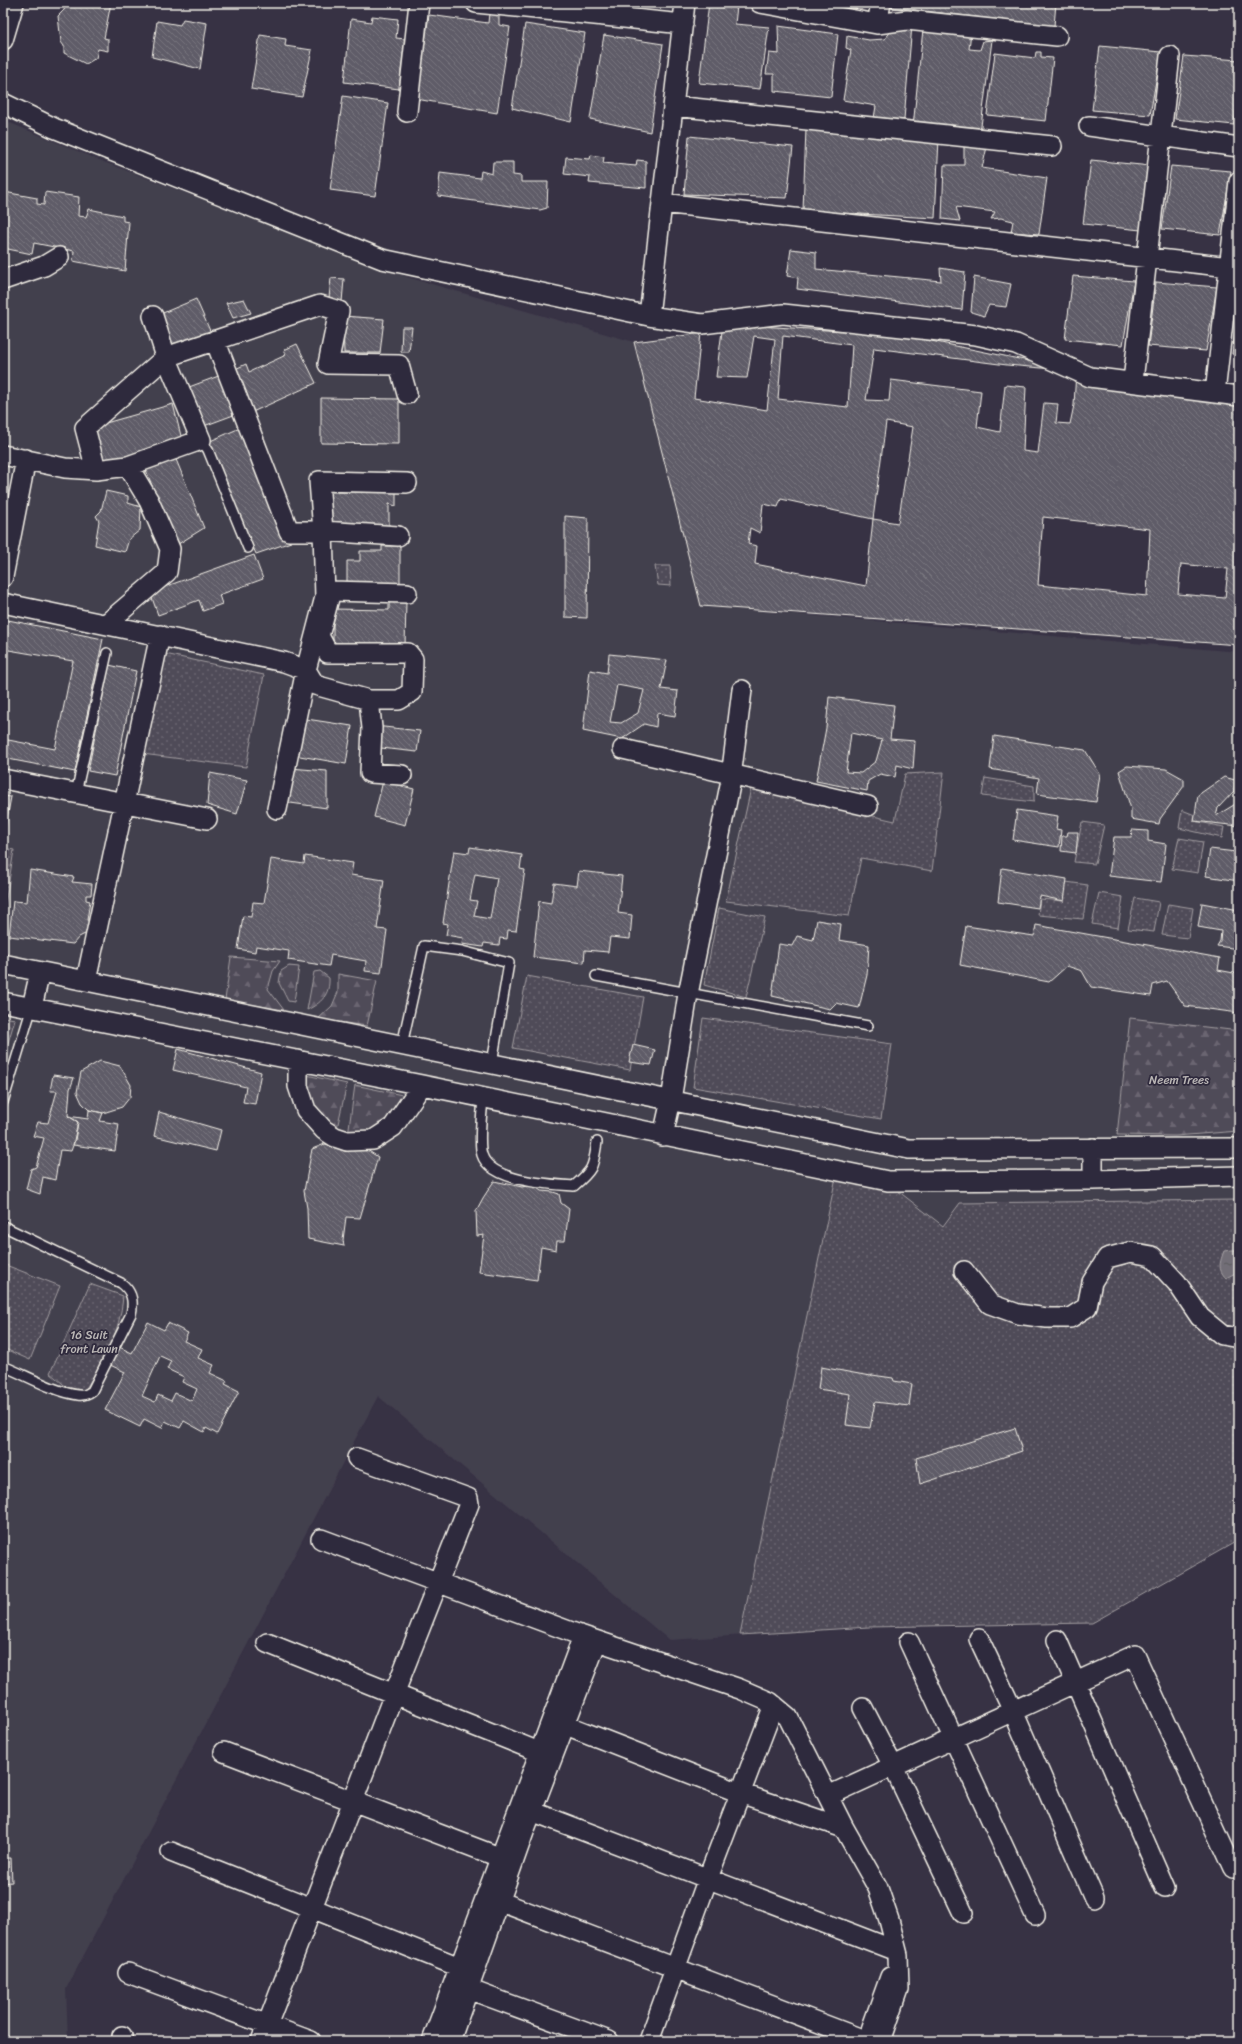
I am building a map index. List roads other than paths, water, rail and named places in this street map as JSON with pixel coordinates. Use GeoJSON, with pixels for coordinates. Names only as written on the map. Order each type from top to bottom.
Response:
{"type":"FeatureCollection","features":[{"type":"Feature","properties":{"kind":"street"},"geometry":{"type":"LineString","coordinates":[[3,40],[14,3]]}},
{"type":"Feature","properties":{"kind":"street"},"geometry":{"type":"LineString","coordinates":[[407,112],[419,3]]}},
{"type":"Feature","properties":{"kind":"street"},"geometry":{"type":"LineString","coordinates":[[476,3],[683,24]]}},
{"type":"Feature","properties":{"kind":"street"},"geometry":{"type":"LineString","coordinates":[[649,316],[685,3]]}},
{"type":"Feature","properties":{"kind":"street"},"geometry":{"type":"LineString","coordinates":[[760,3],[877,24],[907,20],[1057,36]]}},
{"type":"Feature","properties":{"kind":"street"},"geometry":{"type":"LineString","coordinates":[[877,24],[881,3]]}},
{"type":"Feature","properties":{"kind":"street"},"geometry":{"type":"LineString","coordinates":[[1133,381],[1170,56]]}},
{"type":"Feature","properties":{"kind":"street"},"geometry":{"type":"LineString","coordinates":[[3,103],[54,128],[382,259],[649,316],[702,324],[783,314],[976,335],[1016,344],[1090,377],[1133,381],[1239,396]]}},
{"type":"Feature","properties":{"kind":"street"},"geometry":{"type":"LineString","coordinates":[[674,106],[1052,146]]}},
{"type":"Feature","properties":{"kind":"street"},"geometry":{"type":"LineString","coordinates":[[1089,126],[1239,147]]}},
{"type":"Feature","properties":{"kind":"street"},"geometry":{"type":"LineString","coordinates":[[1215,393],[1234,267],[1239,181]]}},
{"type":"Feature","properties":{"kind":"street"},"geometry":{"type":"LineString","coordinates":[[662,203],[1234,267]]}},
{"type":"Feature","properties":{"kind":"street"},"geometry":{"type":"LineString","coordinates":[[3,280],[44,266],[59,257]]}},
{"type":"Feature","properties":{"kind":"street"},"geometry":{"type":"LineString","coordinates":[[96,470],[85,428],[166,357],[320,305],[339,311],[328,364],[399,365],[407,394]]}},
{"type":"Feature","properties":{"kind":"street"},"geometry":{"type":"LineString","coordinates":[[3,454],[65,468],[96,470],[128,466],[202,440],[166,357],[153,316]]}},
{"type":"Feature","properties":{"kind":"street"},"geometry":{"type":"LineString","coordinates":[[215,340],[288,531],[323,531],[398,536]]}},
{"type":"Feature","properties":{"kind":"street"},"geometry":{"type":"LineString","coordinates":[[3,577],[26,459]]}},
{"type":"Feature","properties":{"kind":"street"},"geometry":{"type":"LineString","coordinates":[[106,624],[167,572],[170,549],[149,501],[128,466]]}},
{"type":"Feature","properties":{"kind":"street"},"geometry":{"type":"LineString","coordinates":[[277,810],[306,670],[325,597],[323,531],[319,481],[407,483]]}},
{"type":"Feature","properties":{"kind":"street"},"geometry":{"type":"LineString","coordinates":[[3,603],[284,662],[306,670],[315,685],[369,700],[399,700],[412,692],[413,659],[408,654],[328,653],[319,636],[331,591],[407,593]]}},
{"type":"Feature","properties":{"kind":"street"},"geometry":{"type":"LineString","coordinates":[[86,981],[123,802],[160,635]]}},
{"type":"Feature","properties":{"kind":"street"},"geometry":{"type":"LineString","coordinates":[[663,1136],[671,1100],[688,994],[731,772],[742,690]]}},
{"type":"Feature","properties":{"kind":"street"},"geometry":{"type":"LineString","coordinates":[[369,700],[372,728],[370,773],[402,775]]}},
{"type":"Feature","properties":{"kind":"street"},"geometry":{"type":"LineString","coordinates":[[623,749],[731,772],[868,806]]}},
{"type":"Feature","properties":{"kind":"street"},"geometry":{"type":"LineString","coordinates":[[3,779],[207,818]]}},
{"type":"Feature","properties":{"kind":"street"},"geometry":{"type":"LineString","coordinates":[[3,964],[492,1063],[811,1131],[909,1149],[1239,1148]]}},
{"type":"Feature","properties":{"kind":"street"},"geometry":{"type":"LineString","coordinates":[[32,1007],[40,972]]}},
{"type":"Feature","properties":{"kind":"street"},"geometry":{"type":"LineString","coordinates":[[3,1002],[422,1085],[663,1136],[888,1181],[1092,1180],[1239,1176]]}},
{"type":"Feature","properties":{"kind":"street"},"geometry":{"type":"LineString","coordinates":[[298,1060],[298,1086],[306,1110],[324,1130],[335,1137],[347,1141],[373,1140],[393,1127],[422,1085]]}},
{"type":"Feature","properties":{"kind":"street"},"geometry":{"type":"LineString","coordinates":[[1092,1180],[1093,1148]]}},
{"type":"Feature","properties":{"kind":"street"},"geometry":{"type":"LineString","coordinates":[[964,1271],[990,1304],[1018,1314],[1047,1318],[1070,1318],[1087,1307],[1092,1282],[1107,1258],[1130,1252],[1152,1256],[1177,1283],[1200,1317],[1222,1335],[1239,1338]]}},
{"type":"Feature","properties":{"kind":"street"},"geometry":{"type":"LineString","coordinates":[[264,2033],[394,1694],[469,1504],[468,1498],[357,1458]]}},
{"type":"Feature","properties":{"kind":"street"},"geometry":{"type":"LineString","coordinates":[[321,1539],[590,1639],[740,1689],[774,1705],[788,1717],[844,1828],[878,1888],[889,1920],[897,1953],[899,1989],[882,2041]]}},
{"type":"Feature","properties":{"kind":"street"},"geometry":{"type":"LineString","coordinates":[[432,2041],[464,1978],[590,1639]]}},
{"type":"Feature","properties":{"kind":"street"},"geometry":{"type":"LineString","coordinates":[[978,1639],[1013,1711],[1094,1898]]}},
{"type":"Feature","properties":{"kind":"street"},"geometry":{"type":"LineString","coordinates":[[1056,1640],[1165,1888]]}},
{"type":"Feature","properties":{"kind":"street"},"geometry":{"type":"LineString","coordinates":[[267,1642],[539,1752]]}},
{"type":"Feature","properties":{"kind":"street"},"geometry":{"type":"LineString","coordinates":[[910,1642],[1035,1915]]}},
{"type":"Feature","properties":{"kind":"street"},"geometry":{"type":"LineString","coordinates":[[828,1796],[1135,1655],[1233,1869]]}},
{"type":"Feature","properties":{"kind":"street"},"geometry":{"type":"LineString","coordinates":[[649,2041],[708,1878],[774,1705]]}},
{"type":"Feature","properties":{"kind":"street"},"geometry":{"type":"LineString","coordinates":[[863,1708],[893,1766],[963,1913]]}},
{"type":"Feature","properties":{"kind":"street"},"geometry":{"type":"LineString","coordinates":[[526,1809],[539,1752],[558,1722]]}},
{"type":"Feature","properties":{"kind":"street"},"geometry":{"type":"LineString","coordinates":[[558,1722],[740,1793],[844,1828]]}},
{"type":"Feature","properties":{"kind":"street"},"geometry":{"type":"LineString","coordinates":[[224,1752],[507,1860]]}},
{"type":"Feature","properties":{"kind":"street"},"geometry":{"type":"LineString","coordinates":[[526,1809],[708,1878],[897,1953]]}},
{"type":"Feature","properties":{"kind":"street"},"geometry":{"type":"LineString","coordinates":[[171,1852],[312,1908],[464,1978],[609,2041]]}},
{"type":"Feature","properties":{"kind":"street"},"geometry":{"type":"LineString","coordinates":[[493,1899],[867,2041],[897,1953]]}},
{"type":"Feature","properties":{"kind":"street"},"geometry":{"type":"LineString","coordinates":[[128,1972],[264,2033],[311,2041]]}},
{"type":"Feature","properties":{"kind":"street"},"geometry":{"type":"LineString","coordinates":[[450,2041],[464,1978]]}},
{"type":"Feature","properties":{"kind":"lane"},"geometry":{"type":"LineString","coordinates":[[202,440],[208,450],[248,548]]}},
{"type":"Feature","properties":{"kind":"lane"},"geometry":{"type":"LineString","coordinates":[[76,793],[107,653]]}},
{"type":"Feature","properties":{"kind":"lane"},"geometry":{"type":"LineString","coordinates":[[402,1045],[424,946],[462,951],[509,962],[492,1063]]}},
{"type":"Feature","properties":{"kind":"lane"},"geometry":{"type":"LineString","coordinates":[[596,976],[868,1026]]}},
{"type":"Feature","properties":{"kind":"lane"},"geometry":{"type":"LineString","coordinates":[[3,1102],[32,1007]]}},
{"type":"Feature","properties":{"kind":"lane"},"geometry":{"type":"LineString","coordinates":[[483,1098],[480,1150],[483,1158],[490,1167],[511,1177],[574,1186],[589,1174],[594,1162],[597,1142]]}},
{"type":"Feature","properties":{"kind":"lane"},"geometry":{"type":"LineString","coordinates":[[3,1226],[121,1283],[128,1288],[133,1304],[131,1314],[92,1391],[86,1395],[78,1395],[47,1385],[3,1366]]}},
{"type":"Feature","properties":{"kind":"water"},"geometry":{"type":"Polygon","coordinates":[[[1239,1250],[1239,1271],[1226,1278],[1221,1272],[1220,1265],[1224,1251],[1239,1250]]]}},
{"type":"Feature","properties":{"kind":"park label","name":"Neem Trees"},"geometry":{"type":"Point","coordinates":[1179,1080]}},
{"type":"Feature","properties":{"kind":"park label","name":"16 Suit front Lawn"},"geometry":{"type":"Point","coordinates":[89,1342]}}]}
